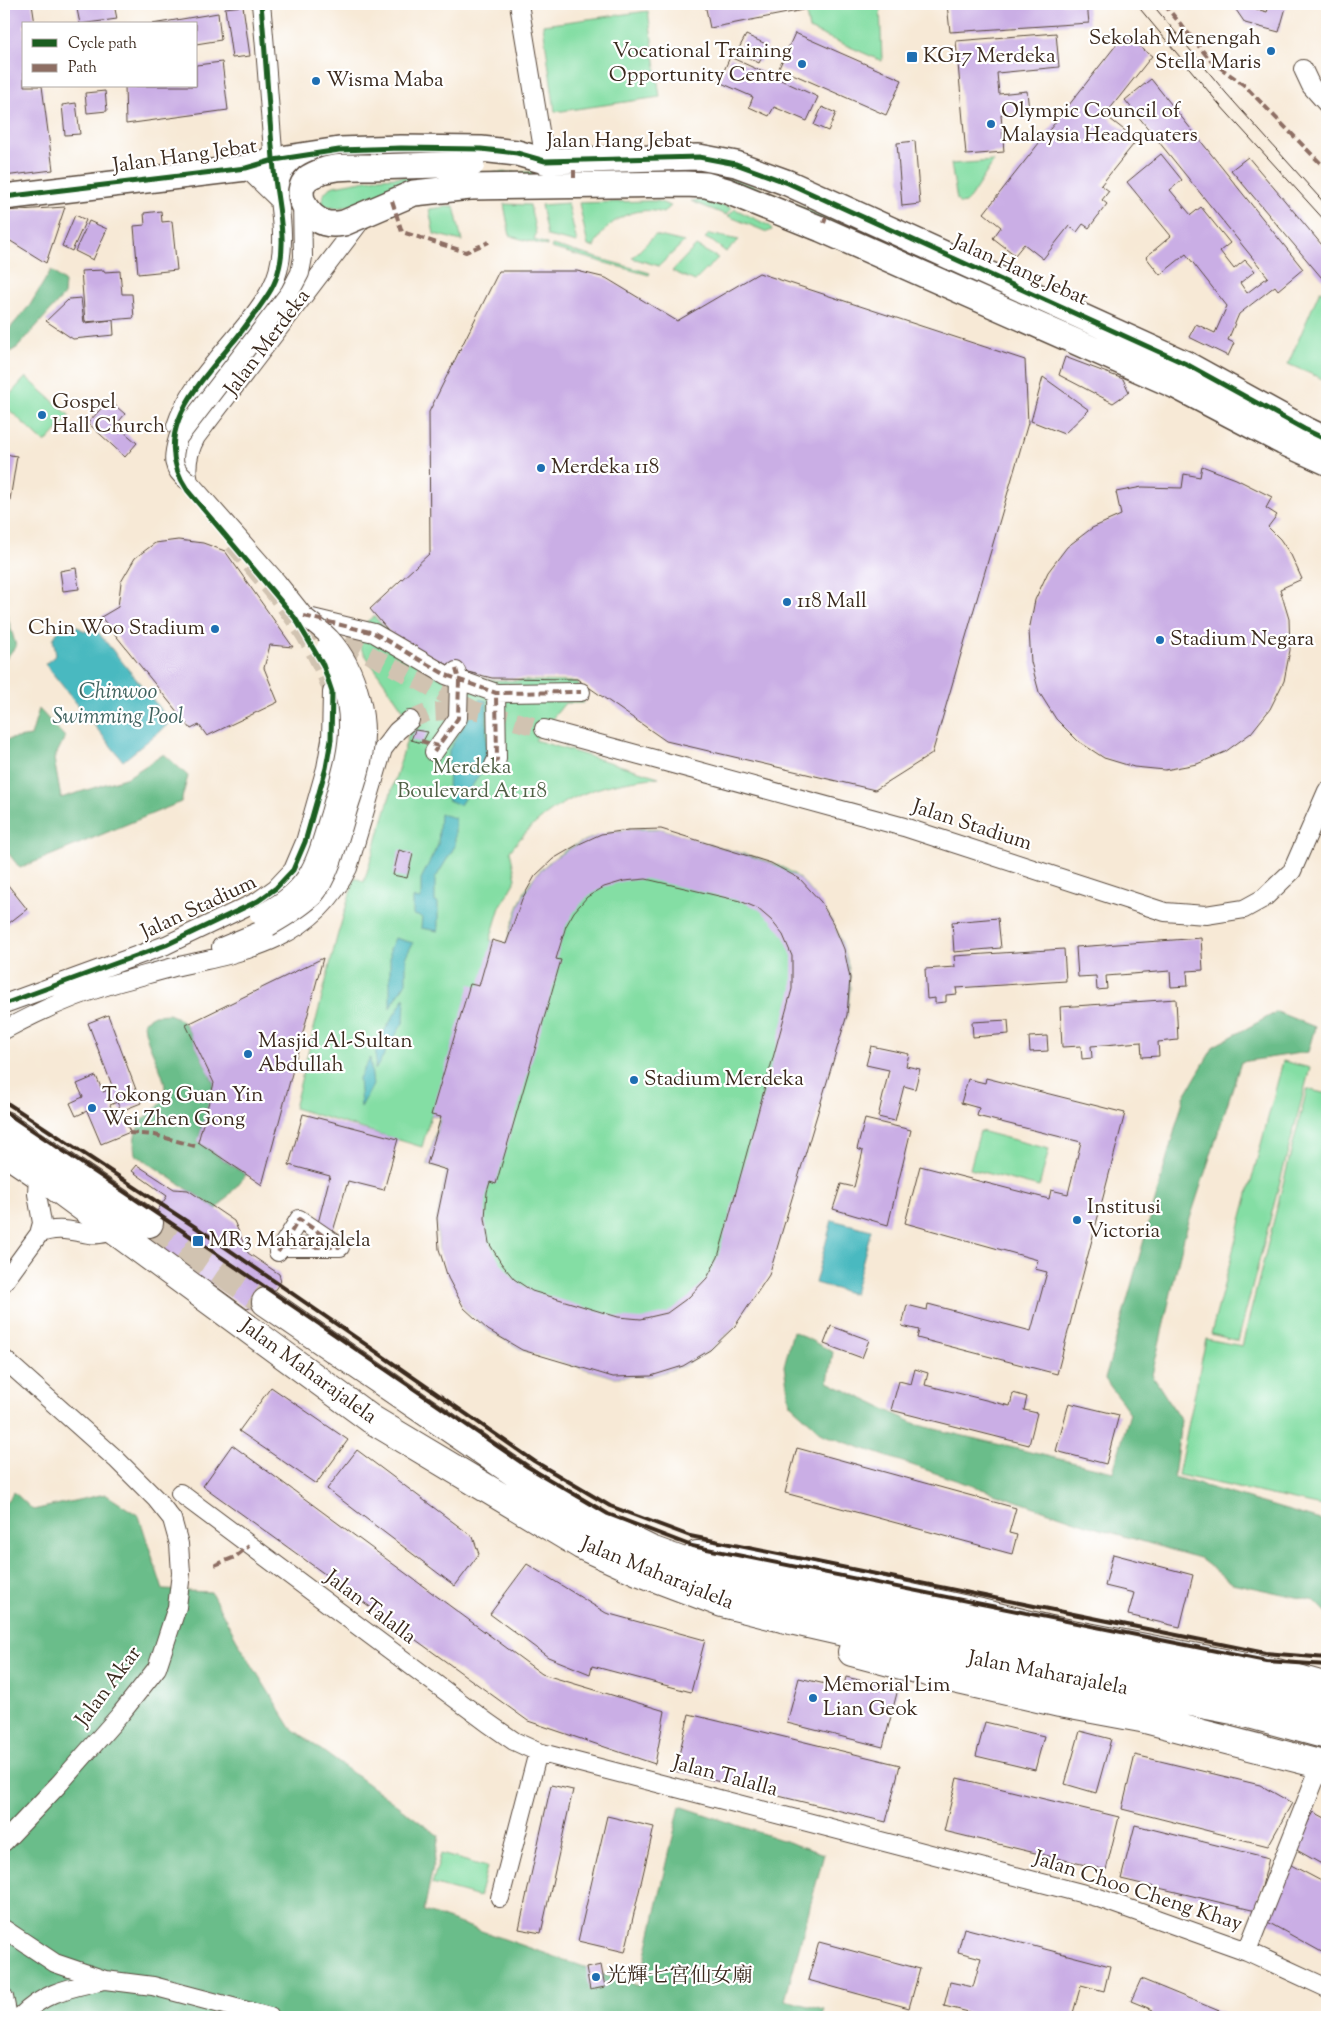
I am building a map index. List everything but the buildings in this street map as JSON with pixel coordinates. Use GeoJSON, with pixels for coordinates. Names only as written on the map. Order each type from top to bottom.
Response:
{"type":"FeatureCollection","features":[{"type":"Feature","properties":{"kind":"highway"},"geometry":{"type":"LineString","coordinates":[[4,1125],[149,1224]]}},
{"type":"Feature","properties":{"kind":"highway","name":"Jalan Maharajalela"},"geometry":{"type":"LineString","coordinates":[[4,1151],[117,1231],[371,1419],[581,1545],[640,1572],[722,1603],[782,1618],[928,1651],[1238,1711],[1327,1735]]}},
{"type":"Feature","properties":{"kind":"highway","name":"Jalan Maharajalela"},"geometry":{"type":"LineString","coordinates":[[266,1302],[534,1486],[595,1523],[651,1550],[755,1588],[882,1618],[1230,1687],[1327,1709]]}},
{"type":"Feature","properties":{"kind":"highway"},"geometry":{"type":"LineString","coordinates":[[651,1550],[728,1559],[981,1613],[1051,1630],[1277,1673],[1327,1687]]}},
{"type":"Feature","properties":{"kind":"highway"},"geometry":{"type":"LineString","coordinates":[[782,1618],[818,1643],[950,1678],[1060,1703],[1141,1718],[1324,1765]]}},
{"type":"Feature","properties":{"kind":"highway"},"geometry":{"type":"LineString","coordinates":[[1277,1673],[1327,1675]]}},
{"type":"Feature","properties":{"kind":"street"},"geometry":{"type":"LineString","coordinates":[[261,4],[274,160],[290,200]]}},
{"type":"Feature","properties":{"kind":"street"},"geometry":{"type":"LineString","coordinates":[[519,4],[545,161]]}},
{"type":"Feature","properties":{"kind":"street"},"geometry":{"type":"LineString","coordinates":[[1303,69],[1314,90],[1327,104]]}},
{"type":"Feature","properties":{"kind":"street","name":"Jalan Hang Jebat"},"geometry":{"type":"LineString","coordinates":[[4,197],[246,168],[274,160],[339,150],[457,149],[517,153],[545,161],[699,157],[736,164],[788,183],[1186,364],[1327,440]]}},
{"type":"Feature","properties":{"kind":"street"},"geometry":{"type":"LineString","coordinates":[[176,426],[189,396],[259,307],[270,290],[278,273],[282,233],[304,155]]}},
{"type":"Feature","properties":{"kind":"street","name":"Jalan Merdeka"},"geometry":{"type":"LineString","coordinates":[[290,200],[324,223],[344,223],[414,192],[471,175],[545,161]]}},
{"type":"Feature","properties":{"kind":"street"},"geometry":{"type":"LineString","coordinates":[[246,168],[290,200]]}},
{"type":"Feature","properties":{"kind":"street","name":"Jalan Merdeka"},"geometry":{"type":"LineString","coordinates":[[290,200],[302,189],[308,179],[324,171],[346,168],[471,175],[574,184]]}},
{"type":"Feature","properties":{"kind":"street","name":"Jalan Hang Jebat"},"geometry":{"type":"LineString","coordinates":[[574,184],[686,184],[706,185],[727,191],[830,232],[1167,382],[1283,442],[1327,462]]}},
{"type":"Feature","properties":{"kind":"street","name":"Jalan Merdeka"},"geometry":{"type":"LineString","coordinates":[[166,945],[295,912],[314,895],[333,862],[362,762],[365,742],[363,714],[357,686],[344,658],[330,639],[304,616],[278,582],[189,482],[180,476],[175,468],[174,458],[178,438],[290,292],[300,273],[303,258],[290,200]]}},
{"type":"Feature","properties":{"kind":"street","name":"Jalan Merdeka"},"geometry":{"type":"LineString","coordinates":[[189,482],[187,474],[188,455],[196,437],[368,212]]}},
{"type":"Feature","properties":{"kind":"street"},"geometry":{"type":"LineString","coordinates":[[304,616],[374,633],[446,675],[457,674],[496,693],[581,692]]}},
{"type":"Feature","properties":{"kind":"street"},"geometry":{"type":"LineString","coordinates":[[431,746],[458,718],[457,674]]}},
{"type":"Feature","properties":{"kind":"street","name":"Jalan Stadium"},"geometry":{"type":"LineString","coordinates":[[4,1006],[166,945],[258,901],[276,888],[293,870],[305,842],[326,768],[331,740],[332,692]]}},
{"type":"Feature","properties":{"kind":"street"},"geometry":{"type":"LineString","coordinates":[[494,764],[497,759],[502,734],[496,693]]}},
{"type":"Feature","properties":{"kind":"street","name":"Jalan Stadium"},"geometry":{"type":"LineString","coordinates":[[4,1030],[73,997],[113,984],[263,945],[314,915],[340,884],[348,868],[383,749],[397,731],[410,720]]}},
{"type":"Feature","properties":{"kind":"street","name":"Jalan Stadium"},"geometry":{"type":"LineString","coordinates":[[544,729],[904,827],[1165,912],[1206,915],[1244,909],[1264,898],[1292,871],[1327,792]]}},
{"type":"Feature","properties":{"kind":"street","name":"Jalan Merdeka"},"geometry":{"type":"LineString","coordinates":[[172,968],[264,921]]}},
{"type":"Feature","properties":{"kind":"street"},"geometry":{"type":"LineString","coordinates":[[4,1282],[39,1234],[42,1224],[37,1194],[38,1174]]}},
{"type":"Feature","properties":{"kind":"street"},"geometry":{"type":"LineString","coordinates":[[39,1234],[48,1230],[63,1229],[91,1235],[117,1231]]}},
{"type":"Feature","properties":{"kind":"street","name":"Jalan Akar"},"geometry":{"type":"LineString","coordinates":[[4,1842],[59,1784],[119,1716],[157,1668],[177,1607],[181,1573],[179,1544],[172,1519],[116,1459],[5,1362]]}},
{"type":"Feature","properties":{"kind":"street","name":"Jalan Talalla"},"geometry":{"type":"LineString","coordinates":[[180,1493],[514,1741],[538,1752],[900,1846]]}},
{"type":"Feature","properties":{"kind":"street"},"geometry":{"type":"LineString","coordinates":[[500,1898],[538,1752]]}},
{"type":"Feature","properties":{"kind":"street"},"geometry":{"type":"LineString","coordinates":[[1247,1952],[1324,1765]]}},
{"type":"Feature","properties":{"kind":"street","name":"Jalan Choo Cheng Khay"},"geometry":{"type":"LineString","coordinates":[[900,1846],[1096,1897],[1247,1952],[1327,1988]]}},
{"type":"Feature","properties":{"kind":"street"},"geometry":{"type":"LineString","coordinates":[[4,1929],[55,1963],[105,1980],[153,1986],[270,2017]]}},
{"type":"Feature","properties":{"kind":"street"},"geometry":{"type":"LineString","coordinates":[[20,2017],[33,2004],[59,1990],[105,1980]]}},
{"type":"Feature","properties":{"kind":"street"},"geometry":{"type":"LineString","coordinates":[[4,1997],[8,2017]]}},
{"type":"Feature","properties":{"kind":"green space"},"geometry":{"type":"Polygon","coordinates":[[[804,4],[880,4],[882,61],[809,29],[804,4]]]}},
{"type":"Feature","properties":{"kind":"green space"},"geometry":{"type":"Polygon","coordinates":[[[648,11],[660,97],[555,112],[543,25],[648,11]]]}},
{"type":"Feature","properties":{"kind":"green space"},"geometry":{"type":"Polygon","coordinates":[[[994,161],[970,198],[965,203],[960,204],[957,200],[951,164],[994,161]]]}},
{"type":"Feature","properties":{"kind":"green space"},"geometry":{"type":"Polygon","coordinates":[[[703,170],[750,184],[1000,294],[997,300],[738,185],[354,205],[338,208],[323,204],[325,193],[334,186],[378,178],[477,173],[703,170]]]}},
{"type":"Feature","properties":{"kind":"green space"},"geometry":{"type":"Polygon","coordinates":[[[705,200],[732,208],[726,215],[691,201],[705,200]]]}},
{"type":"Feature","properties":{"kind":"green space"},"geometry":{"type":"Polygon","coordinates":[[[657,201],[671,206],[663,213],[642,211],[622,217],[605,229],[594,247],[588,246],[579,203],[657,201]]]}},
{"type":"Feature","properties":{"kind":"green space"},"geometry":{"type":"Polygon","coordinates":[[[568,203],[577,243],[547,236],[541,205],[568,203]]]}},
{"type":"Feature","properties":{"kind":"green space"},"geometry":{"type":"Polygon","coordinates":[[[504,204],[530,205],[536,234],[534,240],[547,244],[547,246],[510,236],[504,204]]]}},
{"type":"Feature","properties":{"kind":"green space"},"geometry":{"type":"Polygon","coordinates":[[[454,206],[462,241],[434,234],[429,209],[454,206]]]}},
{"type":"Feature","properties":{"kind":"green space"},"geometry":{"type":"Polygon","coordinates":[[[735,209],[770,226],[772,230],[767,232],[728,216],[735,209]]]}},
{"type":"Feature","properties":{"kind":"green space"},"geometry":{"type":"Polygon","coordinates":[[[709,234],[739,240],[726,252],[705,238],[709,234]]]}},
{"type":"Feature","properties":{"kind":"green space"},"geometry":{"type":"Polygon","coordinates":[[[655,235],[684,242],[659,266],[632,258],[655,235]]]}},
{"type":"Feature","properties":{"kind":"green space"},"geometry":{"type":"Polygon","coordinates":[[[552,245],[650,273],[649,275],[551,248],[552,245]]]}},
{"type":"Feature","properties":{"kind":"green space"},"geometry":{"type":"Polygon","coordinates":[[[696,246],[718,258],[695,281],[672,271],[696,246]]]}},
{"type":"Feature","properties":{"kind":"green space"},"geometry":{"type":"Polygon","coordinates":[[[51,270],[65,282],[64,295],[18,347],[4,356],[4,335],[30,305],[51,270]]]}},
{"type":"Feature","properties":{"kind":"green space"},"geometry":{"type":"Polygon","coordinates":[[[1320,290],[1327,293],[1327,381],[1288,364],[1320,290]]]}},
{"type":"Feature","properties":{"kind":"green space"},"geometry":{"type":"Polygon","coordinates":[[[26,377],[70,416],[45,443],[4,405],[4,401],[26,377]]]}},
{"type":"Feature","properties":{"kind":"green space"},"geometry":{"type":"Polygon","coordinates":[[[4,605],[16,646],[4,661],[4,605]]]}},
{"type":"Feature","properties":{"kind":"green space","name":"Stadium Merdeka"},"geometry":{"type":"Polygon","coordinates":[[[374,616],[391,636],[457,672],[493,680],[578,682],[584,703],[565,703],[535,740],[659,777],[625,782],[588,792],[558,806],[532,826],[510,851],[516,879],[500,907],[490,940],[506,944],[518,908],[530,882],[548,863],[577,844],[593,838],[609,833],[643,828],[665,830],[760,859],[787,870],[802,881],[811,891],[827,913],[840,938],[850,977],[847,1015],[735,1326],[710,1350],[683,1366],[651,1376],[613,1377],[522,1350],[488,1330],[464,1308],[439,1249],[437,1218],[447,1170],[427,1164],[440,1117],[431,1115],[422,1147],[294,1108],[337,937],[355,877],[364,882],[412,723],[351,634],[374,616]]]}},
{"type":"Feature","properties":{"kind":"green space"},"geometry":{"type":"Polygon","coordinates":[[[39,709],[65,737],[54,759],[61,798],[128,777],[164,754],[188,776],[181,802],[20,868],[4,848],[4,740],[31,736],[39,709]]]}},
{"type":"Feature","properties":{"kind":"green space"},"geometry":{"type":"Polygon","coordinates":[[[1277,1012],[1315,1027],[1308,1052],[1241,1062],[1184,1237],[1152,1375],[1181,1420],[1174,1477],[1327,1522],[1327,1613],[1315,1601],[1232,1583],[1199,1558],[1090,1526],[824,1435],[790,1404],[784,1366],[793,1331],[833,1352],[828,1382],[918,1425],[1113,1472],[1130,1413],[1105,1379],[1184,1097],[1214,1046],[1277,1012]]]}},
{"type":"Feature","properties":{"kind":"green space"},"geometry":{"type":"Polygon","coordinates":[[[169,1014],[186,1025],[214,1083],[198,1142],[246,1175],[217,1209],[135,1154],[134,1141],[137,1131],[141,1123],[159,1105],[165,1091],[162,1075],[147,1039],[144,1021],[154,1015],[169,1014]]]}},
{"type":"Feature","properties":{"kind":"green space"},"geometry":{"type":"Polygon","coordinates":[[[1283,1061],[1310,1068],[1238,1341],[1211,1334],[1283,1061]]]}},
{"type":"Feature","properties":{"kind":"green space"},"geometry":{"type":"Polygon","coordinates":[[[1307,1089],[1327,1094],[1327,1507],[1178,1475],[1206,1339],[1242,1346],[1307,1089]]]}},
{"type":"Feature","properties":{"kind":"green space"},"geometry":{"type":"Polygon","coordinates":[[[980,1131],[1049,1149],[1039,1187],[970,1169],[980,1131]]]}},
{"type":"Feature","properties":{"kind":"green space"},"geometry":{"type":"Polygon","coordinates":[[[14,1492],[33,1510],[105,1494],[139,1516],[163,1590],[211,1592],[239,1644],[291,1728],[439,1836],[424,1911],[639,1986],[680,1806],[824,1854],[785,2000],[825,2010],[822,2017],[4,2017],[4,1504],[14,1492]]]}},
{"type":"Feature","properties":{"kind":"green space"},"geometry":{"type":"Polygon","coordinates":[[[441,1854],[487,1867],[479,1897],[432,1884],[441,1854]]]}},
{"type":"Feature","properties":{"kind":"water","name":"Chinwoo Swimming Pool"},"geometry":{"type":"Polygon","coordinates":[[[68,626],[77,626],[85,632],[93,626],[171,722],[123,761],[45,664],[56,655],[53,639],[59,630],[68,626]]]}},
{"type":"Feature","properties":{"kind":"water"},"geometry":{"type":"Polygon","coordinates":[[[480,699],[487,701],[486,764],[460,805],[448,800],[449,750],[480,699]]]}},
{"type":"Feature","properties":{"kind":"water"},"geometry":{"type":"Polygon","coordinates":[[[440,814],[455,818],[455,846],[435,879],[435,902],[438,903],[438,931],[421,928],[422,917],[413,915],[413,898],[421,899],[421,879],[438,845],[440,814]]]}},
{"type":"Feature","properties":{"kind":"water"},"geometry":{"type":"Polygon","coordinates":[[[395,938],[413,943],[406,956],[406,982],[390,1008],[390,949],[395,938]]]}},
{"type":"Feature","properties":{"kind":"water"},"geometry":{"type":"Polygon","coordinates":[[[405,997],[404,1021],[375,1070],[376,1045],[405,997]]]}},
{"type":"Feature","properties":{"kind":"water"},"geometry":{"type":"Polygon","coordinates":[[[370,1058],[373,1085],[361,1107],[359,1078],[370,1058]]]}},
{"type":"Feature","properties":{"kind":"water"},"geometry":{"type":"Polygon","coordinates":[[[832,1220],[871,1230],[854,1294],[815,1283],[832,1220]]]}},
{"type":"Feature","properties":{"kind":"tunnel"},"geometry":{"type":"LineString","coordinates":[[233,544],[290,613],[313,650],[332,692]]}},
{"type":"Feature","properties":{"kind":"tunnel"},"geometry":{"type":"LineString","coordinates":[[321,629],[474,710],[544,729]]}},
{"type":"Feature","properties":{"kind":"tunnel"},"geometry":{"type":"LineString","coordinates":[[410,720],[429,712],[471,710]]}},
{"type":"Feature","properties":{"kind":"tunnel"},"geometry":{"type":"LineString","coordinates":[[149,1223],[266,1302]]}},
{"type":"Feature","properties":{"kind":"tram line"},"geometry":{"type":"LineString","coordinates":[[1136,4],[1219,104],[1327,223]]}},
{"type":"Feature","properties":{"kind":"tram line"},"geometry":{"type":"LineString","coordinates":[[1152,4],[1226,93],[1327,206]]}},
{"type":"Feature","properties":{"kind":"railway"},"geometry":{"type":"LineString","coordinates":[[4,1101],[212,1238],[534,1461],[610,1506],[690,1536],[1265,1653],[1327,1658]]}},
{"type":"Feature","properties":{"kind":"railway"},"geometry":{"type":"LineString","coordinates":[[4,1111],[528,1467],[608,1514],[692,1546],[1266,1661],[1327,1665]]}},
{"type":"Feature","properties":{"kind":"marked path"},"geometry":{"type":"LineString","coordinates":[[1164,4],[1211,61],[1244,85],[1327,170]]}},
{"type":"Feature","properties":{"kind":"marked path"},"geometry":{"type":"LineString","coordinates":[[574,169],[574,178]]}},
{"type":"Feature","properties":{"kind":"marked path"},"geometry":{"type":"LineString","coordinates":[[392,201],[402,232],[466,252],[489,242]]}},
{"type":"Feature","properties":{"kind":"marked path"},"geometry":{"type":"LineString","coordinates":[[824,223],[826,217]]}},
{"type":"Feature","properties":{"kind":"marked path"},"geometry":{"type":"LineString","coordinates":[[304,616],[374,633],[446,675],[496,693],[581,692]]}},
{"type":"Feature","properties":{"kind":"marked path"},"geometry":{"type":"LineString","coordinates":[[434,752],[458,718],[459,680],[456,669]]}},
{"type":"Feature","properties":{"kind":"marked path"},"geometry":{"type":"LineString","coordinates":[[494,765],[497,759],[496,693]]}},
{"type":"Feature","properties":{"kind":"marked path"},"geometry":{"type":"LineString","coordinates":[[421,741],[438,746]]}},
{"type":"Feature","properties":{"kind":"marked path"},"geometry":{"type":"LineString","coordinates":[[129,1133],[155,1135],[195,1146]]}},
{"type":"Feature","properties":{"kind":"marked path"},"geometry":{"type":"LineString","coordinates":[[278,1252],[299,1219],[340,1247],[282,1247]]}},
{"type":"Feature","properties":{"kind":"marked path"},"geometry":{"type":"LineString","coordinates":[[215,1565],[235,1557],[249,1546]]}},
{"type":"Feature","properties":{"kind":"cycle path"},"geometry":{"type":"LineString","coordinates":[[4,1004],[166,945],[258,901],[276,888],[293,870],[305,842],[326,768],[331,740],[332,692],[323,665],[295,618],[188,491],[177,470],[173,449],[175,430],[182,411],[193,393],[239,335],[269,293],[277,278],[281,260],[281,221],[274,170],[261,4]]}},
{"type":"Feature","properties":{"kind":"cycle path"},"geometry":{"type":"LineString","coordinates":[[4,197],[246,168],[274,160],[339,150],[401,148],[481,149],[517,153],[545,161],[699,157],[736,164],[788,183],[1186,364],[1327,440]]}},
{"type":"Feature","properties":{"kind":"place","name":"Sekolah Menengah Stella Maris"},"geometry":{"type":"Point","coordinates":[1271,51]}},
{"type":"Feature","properties":{"kind":"place","name":"KG17 Merdeka"},"geometry":{"type":"Point","coordinates":[912,57]}},
{"type":"Feature","properties":{"kind":"place","name":"Vocational Training Opportunity Centre"},"geometry":{"type":"Point","coordinates":[802,64]}},
{"type":"Feature","properties":{"kind":"place","name":"Wisma Maba"},"geometry":{"type":"Point","coordinates":[316,81]}},
{"type":"Feature","properties":{"kind":"place","name":"Olympic Council of Malaysia Headquaters"},"geometry":{"type":"Point","coordinates":[991,124]}},
{"type":"Feature","properties":{"kind":"place","name":"Gospel Hall Church"},"geometry":{"type":"Point","coordinates":[42,415]}},
{"type":"Feature","properties":{"kind":"place","name":"Merdeka 118"},"geometry":{"type":"Point","coordinates":[541,468]}},
{"type":"Feature","properties":{"kind":"place","name":"118 Mall"},"geometry":{"type":"Point","coordinates":[787,602]}},
{"type":"Feature","properties":{"kind":"place","name":"Chin Woo Stadium"},"geometry":{"type":"Point","coordinates":[215,629]}},
{"type":"Feature","properties":{"kind":"place","name":"Stadium Negara"},"geometry":{"type":"Point","coordinates":[1160,640]}},
{"type":"Feature","properties":{"kind":"place","name":"Masjid Al-Sultan Abdullah"},"geometry":{"type":"Point","coordinates":[248,1054]}},
{"type":"Feature","properties":{"kind":"place","name":"Stadium Merdeka"},"geometry":{"type":"Point","coordinates":[634,1080]}},
{"type":"Feature","properties":{"kind":"place","name":"Tokong Guan Yin Wei Zhen Gong"},"geometry":{"type":"Point","coordinates":[92,1108]}},
{"type":"Feature","properties":{"kind":"place","name":"Institusi Victoria"},"geometry":{"type":"Point","coordinates":[1077,1220]}},
{"type":"Feature","properties":{"kind":"place","name":"MR3 Maharajalela"},"geometry":{"type":"Point","coordinates":[198,1241]}},
{"type":"Feature","properties":{"kind":"place","name":"Memorial Lim Lian Geok"},"geometry":{"type":"Point","coordinates":[813,1698]}},
{"type":"Feature","properties":{"kind":"place","name":"光輝七宮仙女廟"},"geometry":{"type":"Point","coordinates":[596,1977]}},
{"type":"Feature","properties":{"kind":"park label","name":"Merdeka Boulevard At 118"},"geometry":{"type":"Point","coordinates":[472,780]}}]}
